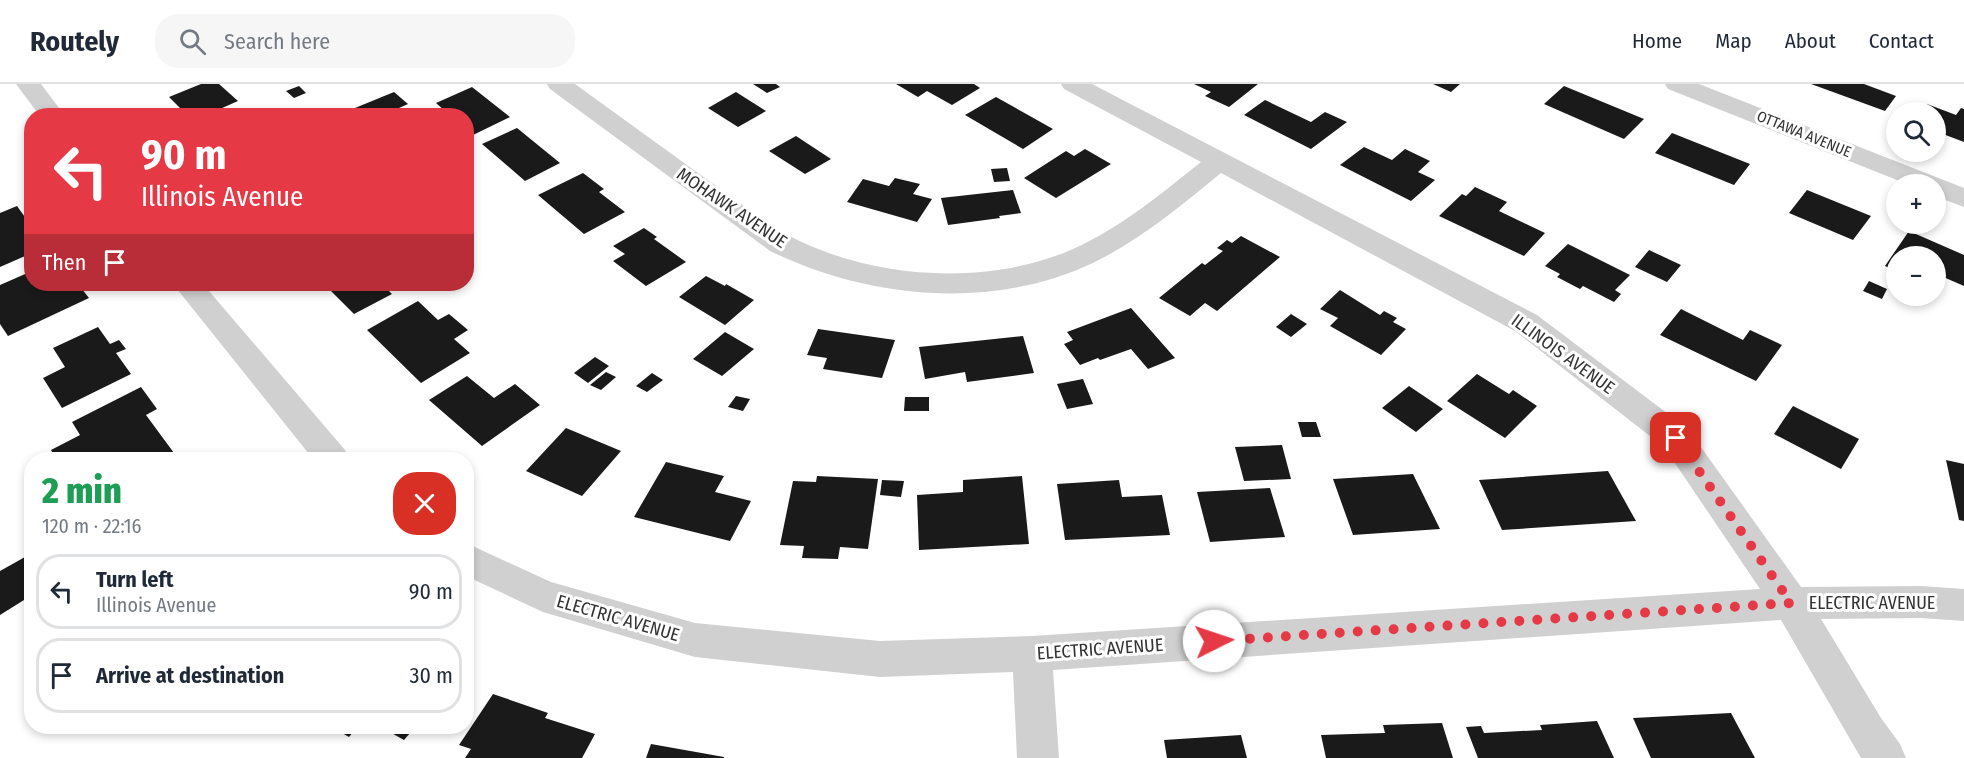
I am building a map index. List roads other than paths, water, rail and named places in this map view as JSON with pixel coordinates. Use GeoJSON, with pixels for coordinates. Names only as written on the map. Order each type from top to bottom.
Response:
{"type":"FeatureCollection","features":[{"type":"Feature","properties":{"kind":"street"},"geometry":{"type":"LineString","coordinates":[[28,84],[46,108]]}},
{"type":"Feature","properties":{"kind":"street","name":"MOHAWK AVENUE"},"geometry":{"type":"LineString","coordinates":[[559,84],[747,222],[782,245],[823,263],[871,277],[924,282],[972,282],[1018,276],[1062,265],[1099,248],[1178,194],[1218,162]]}},
{"type":"Feature","properties":{"kind":"street","name":"ILLINOIS AVENUE"},"geometry":{"type":"LineString","coordinates":[[1073,84],[1526,323],[1676,438],[1791,603],[1867,732],[1886,758]]}},
{"type":"Feature","properties":{"kind":"street","name":"OTTAWA AVENUE"},"geometry":{"type":"LineString","coordinates":[[1677,84],[1905,174]]}},
{"type":"Feature","properties":{"kind":"street"},"geometry":{"type":"LineString","coordinates":[[1946,191],[1964,198]]}},
{"type":"Feature","properties":{"kind":"street"},"geometry":{"type":"LineString","coordinates":[[194,291],[327,452]]}},
{"type":"Feature","properties":{"kind":"street","name":"ELECTRIC AVENUE"},"geometry":{"type":"LineString","coordinates":[[474,562],[543,596],[695,640],[880,659],[1032,654],[1791,603],[1921,602],[1964,605]]}},
{"type":"Feature","properties":{"kind":"street"},"geometry":{"type":"LineString","coordinates":[[1032,654],[1038,758]]}}]}
